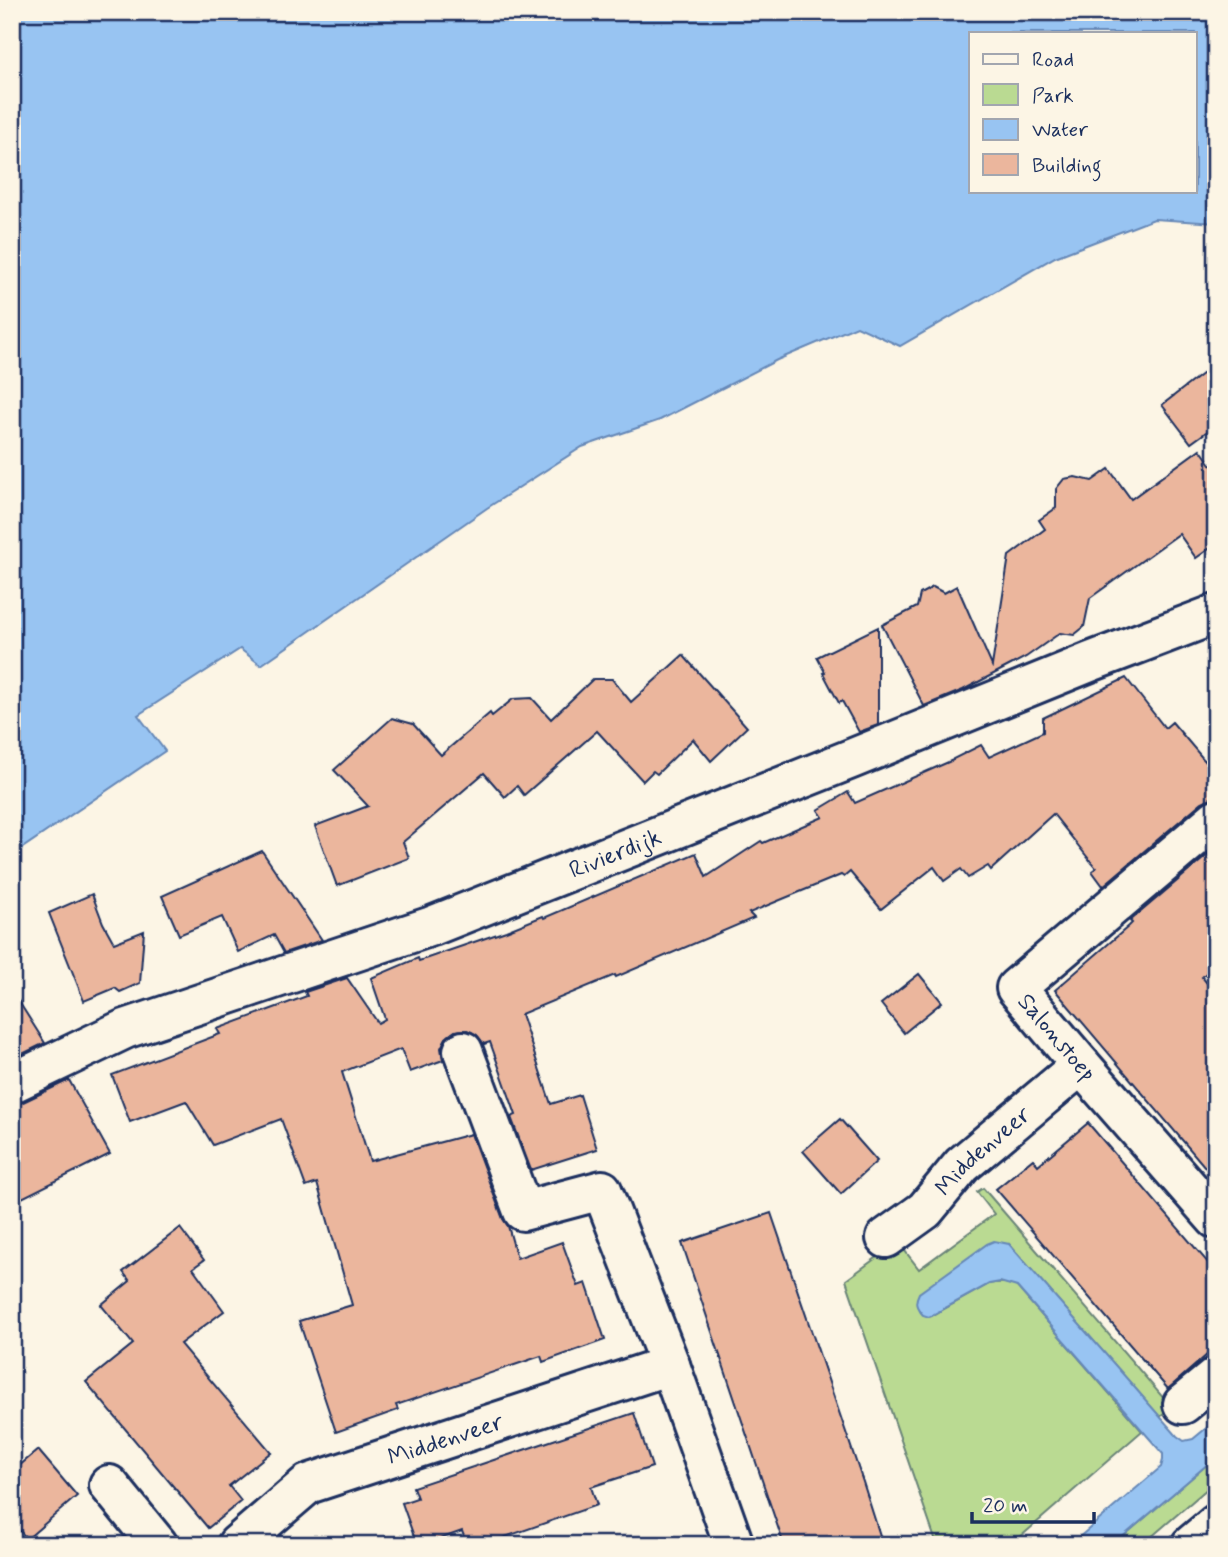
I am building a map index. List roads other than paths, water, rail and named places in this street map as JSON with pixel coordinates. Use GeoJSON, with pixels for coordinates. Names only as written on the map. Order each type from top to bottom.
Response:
{"type":"FeatureCollection","features":[{"type":"Feature","properties":{"kind":"street","name":"Rivierdijk"},"geometry":{"type":"LineString","coordinates":[[12,1083],[125,1029],[432,926],[1216,614]]}},
{"type":"Feature","properties":{"kind":"street","name":"Salonstoep"},"geometry":{"type":"LineString","coordinates":[[1216,819],[1016,988],[1216,1219]]}},
{"type":"Feature","properties":{"kind":"street"},"geometry":{"type":"LineString","coordinates":[[463,1051],[523,1211],[602,1190],[670,1364],[734,1545]]}},
{"type":"Feature","properties":{"kind":"street","name":"Middenveer"},"geometry":{"type":"LineString","coordinates":[[886,1238],[925,1210],[962,1165],[1081,1065]]}},
{"type":"Feature","properties":{"kind":"street","name":"Middenveer"},"geometry":{"type":"LineString","coordinates":[[237,1545],[308,1484],[670,1364]]}},
{"type":"Feature","properties":{"kind":"street"},"geometry":{"type":"LineString","coordinates":[[1183,1404],[1216,1377]]}},
{"type":"Feature","properties":{"kind":"street"},"geometry":{"type":"LineString","coordinates":[[109,1485],[158,1545]]}},
{"type":"Feature","properties":{"kind":"street"},"geometry":{"type":"LineString","coordinates":[[1191,1545],[1216,1524]]}},
{"type":"Feature","properties":{"kind":"water"},"geometry":{"type":"Polygon","coordinates":[[[12,12],[1216,12],[1216,223],[1154,219],[1055,257],[900,346],[857,326],[777,360],[660,420],[582,447],[487,508],[261,665],[240,649],[138,715],[165,751],[12,855],[12,12]]]}},
{"type":"Feature","properties":{"kind":"water"},"geometry":{"type":"Polygon","coordinates":[[[994,1241],[1009,1244],[1177,1436],[1184,1441],[1193,1439],[1216,1420],[1216,1457],[1113,1545],[1070,1545],[1161,1467],[1163,1454],[1017,1287],[1000,1282],[989,1284],[929,1317],[923,1315],[917,1307],[919,1293],[994,1241]]]}}]}
